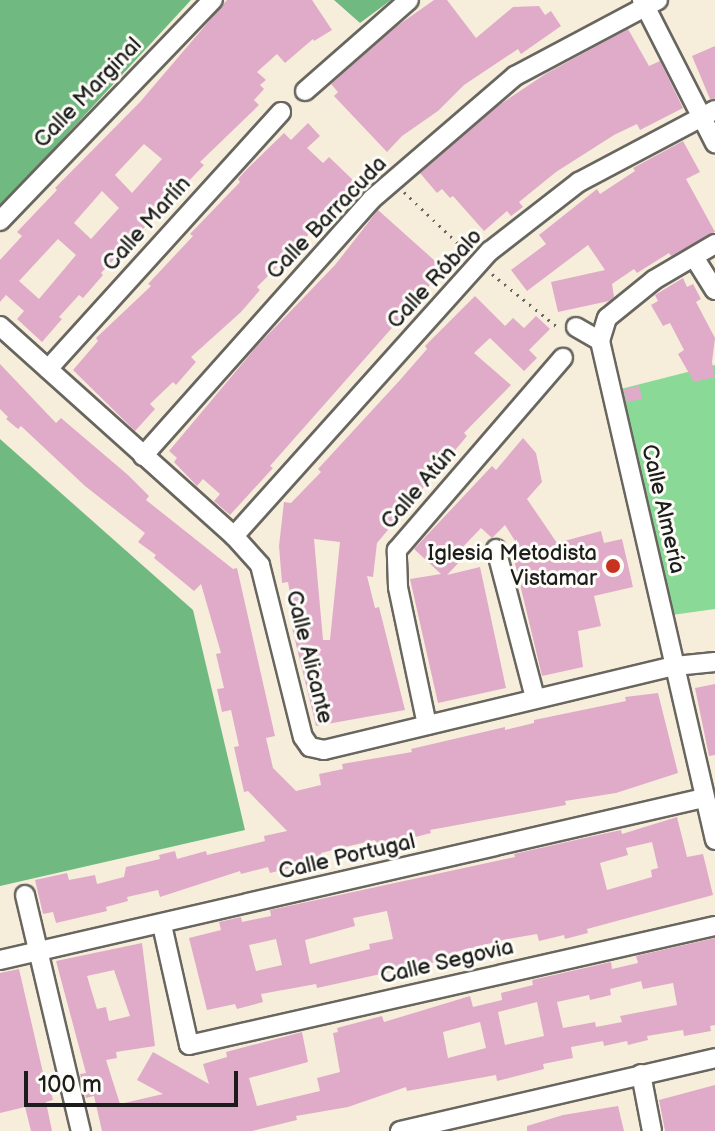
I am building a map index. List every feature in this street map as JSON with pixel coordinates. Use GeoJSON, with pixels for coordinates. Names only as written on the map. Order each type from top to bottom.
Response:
{"type":"FeatureCollection","features":[{"type":"Feature","properties":{"kind":"street","name":"Calle Marginal"},"geometry":{"type":"LineString","coordinates":[[0,221],[213,0]]}},
{"type":"Feature","properties":{"kind":"street"},"geometry":{"type":"LineString","coordinates":[[305,91],[409,0]]}},
{"type":"Feature","properties":{"kind":"street"},"geometry":{"type":"LineString","coordinates":[[648,2],[708,112],[715,143]]}},
{"type":"Feature","properties":{"kind":"street","name":"Calle Barracuda"},"geometry":{"type":"LineString","coordinates":[[143,456],[372,199],[515,76],[648,2]]}},
{"type":"Feature","properties":{"kind":"street","name":"Calle Marlín"},"geometry":{"type":"LineString","coordinates":[[48,369],[281,112]]}},
{"type":"Feature","properties":{"kind":"street","name":"Calle Róbalo"},"geometry":{"type":"LineString","coordinates":[[234,536],[490,251],[579,182],[708,112]]}},
{"type":"Feature","properties":{"kind":"street"},"geometry":{"type":"LineString","coordinates":[[576,327],[600,341],[607,318],[654,280],[715,244]]}},
{"type":"Feature","properties":{"kind":"street"},"geometry":{"type":"LineString","coordinates":[[694,257],[715,290]]}},
{"type":"Feature","properties":{"kind":"street","name":"Calle Alicante"},"geometry":{"type":"LineString","coordinates":[[0,326],[234,536],[260,565],[303,737],[310,747],[324,750],[675,666],[715,662]]}},
{"type":"Feature","properties":{"kind":"street","name":"Calle Almería"},"geometry":{"type":"LineString","coordinates":[[600,341],[715,840]]}},
{"type":"Feature","properties":{"kind":"street","name":"Calle Atún"},"geometry":{"type":"LineString","coordinates":[[427,725],[398,587],[397,550],[563,358]]}},
{"type":"Feature","properties":{"kind":"street"},"geometry":{"type":"LineString","coordinates":[[496,549],[535,698]]}},
{"type":"Feature","properties":{"kind":"street","name":"Calle Portugal"},"geometry":{"type":"LineString","coordinates":[[0,960],[704,798]]}},
{"type":"Feature","properties":{"kind":"street"},"geometry":{"type":"LineString","coordinates":[[25,895],[81,1131]]}},
{"type":"Feature","properties":{"kind":"street","name":"Calle Segovia"},"geometry":{"type":"LineString","coordinates":[[162,925],[189,1045],[715,926]]}},
{"type":"Feature","properties":{"kind":"street"},"geometry":{"type":"LineString","coordinates":[[400,1131],[715,1058]]}},
{"type":"Feature","properties":{"kind":"street"},"geometry":{"type":"LineString","coordinates":[[641,1074],[652,1131]]}},
{"type":"Feature","properties":{"kind":"green space"},"geometry":{"type":"Polygon","coordinates":[[[0,0],[191,0],[0,207],[0,0]]]}},
{"type":"Feature","properties":{"kind":"green space"},"geometry":{"type":"Polygon","coordinates":[[[334,0],[391,0],[360,23],[334,0]]]}},
{"type":"Feature","properties":{"kind":"green space"},"geometry":{"type":"Polygon","coordinates":[[[715,365],[715,609],[672,615],[617,390],[715,365]]]}},
{"type":"Feature","properties":{"kind":"green space"},"geometry":{"type":"Polygon","coordinates":[[[0,439],[193,610],[245,830],[0,886],[0,439]]]}},
{"type":"Feature","properties":{"kind":"building"},"geometry":{"type":"Polygon","coordinates":[[[227,0],[312,0],[332,30],[313,39],[285,63],[277,54],[257,72],[266,80],[260,85],[264,89],[254,100],[259,105],[200,162],[204,165],[101,273],[103,275],[83,298],[79,295],[42,342],[17,319],[24,311],[6,295],[0,302],[0,260],[22,236],[17,232],[57,190],[55,188],[140,102],[227,0]],[[144,144],[115,175],[132,193],[162,159],[144,144]],[[102,191],[74,223],[91,239],[119,208],[102,191]],[[58,239],[19,281],[39,299],[76,255],[58,239]]]}},
{"type":"Feature","properties":{"kind":"building"},"geometry":{"type":"Polygon","coordinates":[[[434,0],[447,0],[476,38],[513,7],[539,6],[545,15],[551,11],[561,26],[521,54],[518,49],[464,85],[438,111],[402,136],[387,152],[334,96],[338,92],[331,84],[397,26],[434,0]]]}},
{"type":"Feature","properties":{"kind":"building"},"geometry":{"type":"Polygon","coordinates":[[[628,29],[649,66],[660,61],[683,108],[640,130],[637,124],[614,135],[556,172],[519,202],[523,207],[511,216],[507,211],[484,231],[453,196],[450,198],[442,189],[437,193],[420,173],[499,105],[547,73],[628,29]]]}},
{"type":"Feature","properties":{"kind":"building"},"geometry":{"type":"Polygon","coordinates":[[[715,46],[715,98],[710,99],[692,56],[715,46]]]}},
{"type":"Feature","properties":{"kind":"building"},"geometry":{"type":"Polygon","coordinates":[[[308,123],[320,136],[307,148],[323,163],[329,157],[353,180],[350,184],[358,191],[343,207],[339,202],[325,215],[280,268],[278,266],[257,287],[260,290],[241,312],[191,357],[196,362],[176,385],[173,382],[150,404],[155,409],[135,431],[73,370],[98,341],[96,338],[151,286],[148,284],[240,182],[238,179],[247,169],[284,133],[291,140],[308,123]]]}},
{"type":"Feature","properties":{"kind":"building"},"geometry":{"type":"Polygon","coordinates":[[[683,141],[700,172],[686,179],[715,232],[671,256],[669,253],[637,273],[634,269],[612,284],[614,297],[609,301],[558,312],[551,282],[605,270],[588,245],[527,291],[511,270],[546,244],[539,235],[597,189],[600,194],[635,171],[633,168],[683,141]]]}},
{"type":"Feature","properties":{"kind":"building"},"geometry":{"type":"Polygon","coordinates":[[[378,210],[444,269],[230,515],[214,501],[220,494],[203,479],[197,486],[174,462],[177,458],[169,451],[257,346],[335,265],[378,210]]]}},
{"type":"Feature","properties":{"kind":"building"},"geometry":{"type":"Polygon","coordinates":[[[683,278],[687,287],[693,284],[701,299],[696,302],[715,338],[712,362],[715,377],[694,382],[678,354],[684,350],[670,323],[663,326],[651,305],[658,301],[655,295],[683,278]]]}},
{"type":"Feature","properties":{"kind":"building"},"geometry":{"type":"Polygon","coordinates":[[[475,296],[505,326],[513,318],[524,328],[536,316],[550,329],[529,350],[537,358],[524,371],[490,338],[474,353],[511,385],[464,433],[467,436],[377,543],[373,577],[367,576],[375,608],[379,607],[405,710],[316,726],[292,628],[296,627],[288,582],[282,583],[279,546],[284,502],[291,503],[321,472],[318,469],[427,349],[425,346],[475,296]],[[314,539],[323,640],[330,640],[340,542],[314,539]]]}},
{"type":"Feature","properties":{"kind":"building"},"geometry":{"type":"Polygon","coordinates":[[[0,364],[56,423],[61,418],[128,475],[149,496],[146,500],[233,569],[237,568],[275,736],[266,738],[273,768],[296,791],[321,785],[319,774],[343,769],[342,764],[412,752],[411,749],[626,701],[625,697],[658,693],[678,773],[616,793],[430,830],[431,833],[377,847],[375,840],[345,847],[321,853],[323,860],[270,873],[268,867],[241,874],[240,871],[160,897],[158,890],[127,897],[128,901],[106,907],[107,911],[56,923],[53,912],[43,914],[35,880],[67,873],[69,880],[95,875],[97,884],[124,877],[126,867],[160,859],[159,855],[175,851],[177,859],[206,851],[207,855],[265,841],[264,836],[287,831],[248,791],[244,792],[234,747],[239,746],[231,710],[222,712],[217,689],[224,688],[216,654],[221,653],[201,584],[194,591],[154,558],[156,555],[138,542],[145,533],[85,486],[21,426],[18,429],[6,419],[8,417],[0,409],[0,364]]]}},
{"type":"Feature","properties":{"kind":"building"},"geometry":{"type":"Polygon","coordinates":[[[639,386],[642,399],[626,402],[623,390],[639,386]]]}},
{"type":"Feature","properties":{"kind":"building"},"geometry":{"type":"Polygon","coordinates":[[[523,438],[536,453],[542,482],[527,499],[557,543],[601,531],[604,543],[622,539],[633,587],[594,596],[601,626],[578,631],[583,667],[542,676],[513,555],[522,552],[505,525],[492,538],[481,528],[458,552],[464,557],[447,575],[480,567],[506,688],[438,703],[410,579],[441,574],[414,549],[492,466],[496,470],[523,438]]]}},
{"type":"Feature","properties":{"kind":"building"},"geometry":{"type":"Polygon","coordinates":[[[715,684],[715,755],[709,756],[695,688],[715,684]]]}},
{"type":"Feature","properties":{"kind":"building"},"geometry":{"type":"Polygon","coordinates":[[[677,817],[687,857],[703,854],[713,895],[587,929],[588,933],[565,939],[564,935],[539,941],[537,934],[503,940],[448,954],[449,959],[317,988],[316,984],[261,994],[263,1002],[237,1009],[235,1004],[207,1010],[189,938],[221,930],[219,922],[241,917],[242,922],[271,916],[270,910],[515,857],[514,854],[621,830],[622,834],[677,817]],[[652,842],[626,848],[628,855],[600,863],[607,890],[652,877],[651,870],[658,868],[652,842]],[[387,911],[353,918],[355,926],[305,940],[310,964],[370,949],[369,944],[393,939],[387,911]],[[276,939],[249,945],[256,971],[282,965],[276,939]]]}},
{"type":"Feature","properties":{"kind":"building"},"geometry":{"type":"Polygon","coordinates":[[[715,938],[715,1025],[710,1026],[711,1031],[684,1036],[683,1030],[647,1036],[648,1040],[628,1045],[627,1041],[604,1046],[603,1041],[571,1047],[573,1058],[543,1064],[544,1069],[497,1081],[496,1075],[407,1091],[406,1087],[348,1107],[296,1116],[297,1120],[252,1131],[102,1131],[94,1096],[86,1098],[80,1074],[86,1073],[56,961],[142,943],[155,1046],[116,1052],[117,1058],[106,1060],[120,1104],[163,1094],[137,1080],[153,1052],[209,1084],[203,1064],[227,1057],[226,1052],[302,1032],[308,1062],[249,1078],[257,1106],[320,1091],[317,1078],[340,1072],[333,1033],[338,1032],[337,1028],[382,1016],[384,1022],[470,996],[473,1007],[502,1000],[501,993],[533,985],[532,980],[611,962],[612,969],[638,963],[636,956],[715,938]],[[114,970],[87,976],[97,1009],[106,1007],[109,1021],[130,1016],[114,970]],[[641,981],[610,989],[611,995],[590,1000],[589,995],[557,1002],[563,1028],[595,1022],[596,1027],[622,1022],[620,1016],[677,1005],[673,983],[643,989],[641,981]],[[537,1002],[498,1012],[505,1045],[544,1036],[537,1002]],[[480,1022],[443,1032],[448,1058],[486,1048],[480,1022]]]}},
{"type":"Feature","properties":{"kind":"building"},"geometry":{"type":"Polygon","coordinates":[[[19,969],[44,1077],[47,1076],[53,1100],[46,1102],[52,1131],[31,1131],[25,1107],[0,1113],[0,973],[19,969]]]}},
{"type":"Feature","properties":{"kind":"building"},"geometry":{"type":"Polygon","coordinates":[[[715,1085],[715,1131],[665,1131],[659,1100],[715,1085]]]}},
{"type":"Feature","properties":{"kind":"building"},"geometry":{"type":"Polygon","coordinates":[[[618,1106],[624,1131],[527,1131],[527,1126],[563,1115],[618,1106]]]}},
{"type":"Feature","properties":{"kind":"place","name":"Iglesia Metodista Vistamar"},"geometry":{"type":"Point","coordinates":[613,566]}}]}
